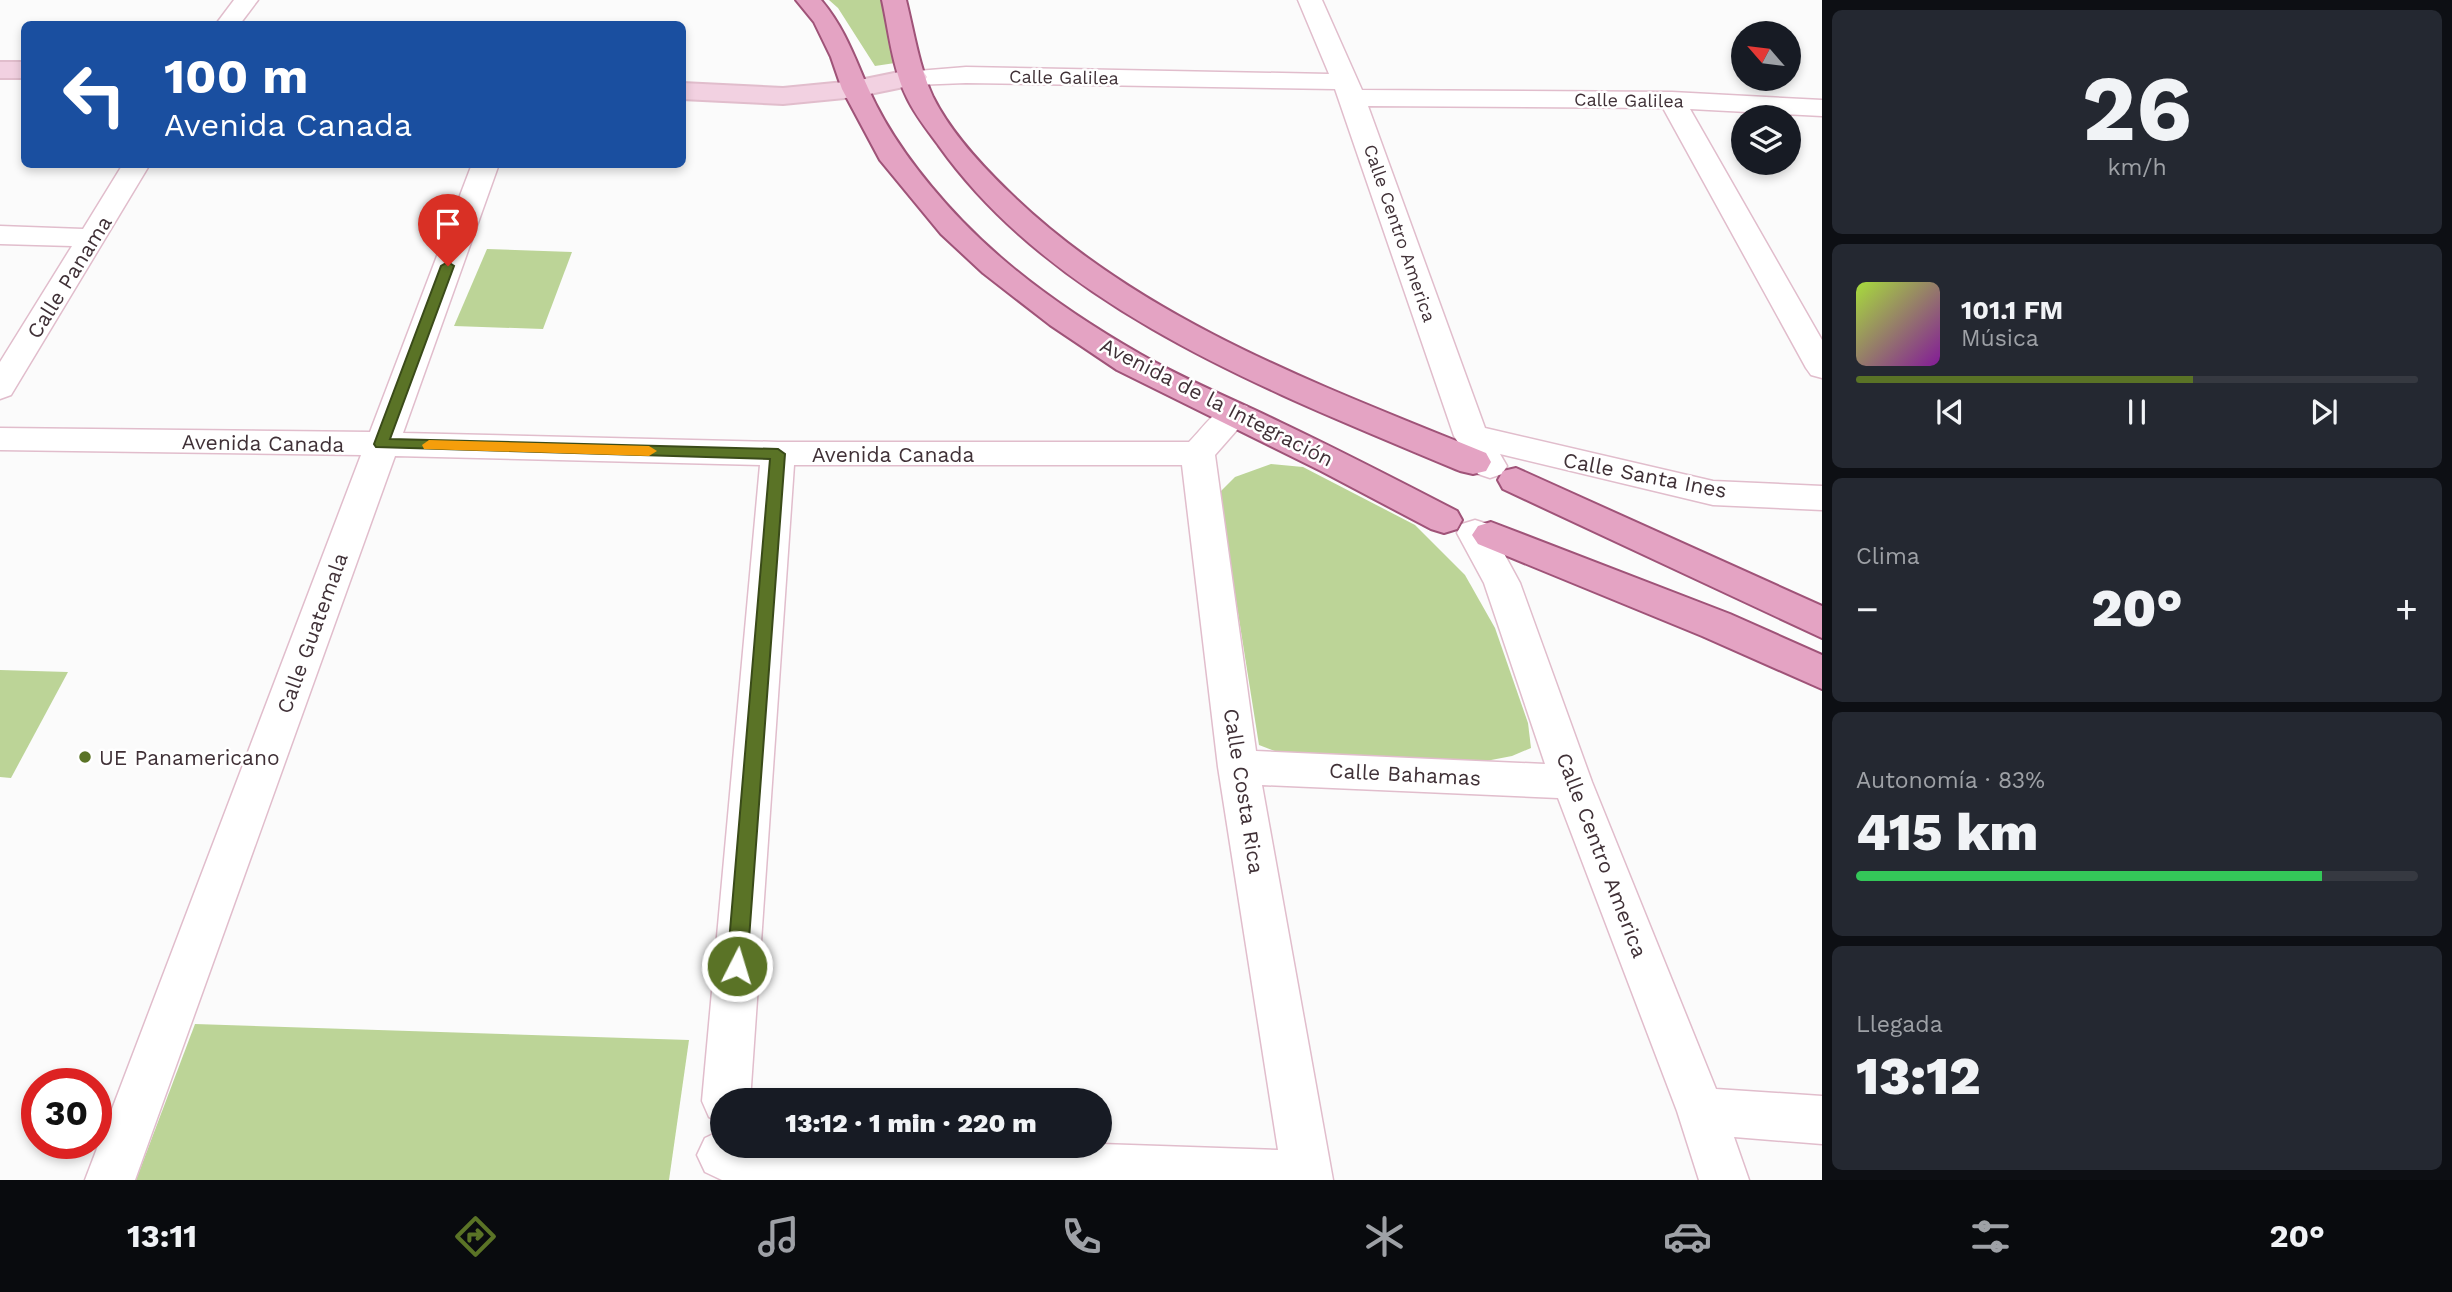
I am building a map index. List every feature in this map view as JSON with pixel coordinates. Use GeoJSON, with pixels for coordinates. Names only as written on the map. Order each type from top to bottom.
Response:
{"type":"FeatureCollection","features":[{"type":"Feature","properties":{"kind":"main road","name":"Avenida de la Integración"},"geometry":{"type":"LineString","coordinates":[[808,0],[825,20],[844,57],[855,89],[894,160],[952,228],[994,266],[1061,318],[1129,362],[1470,529],[1716,625],[1822,673]]}},
{"type":"Feature","properties":{"kind":"main road"},"geometry":{"type":"LineString","coordinates":[[894,0],[923,105],[957,154],[1004,204],[1038,235],[1090,273],[1163,319],[1245,362],[1327,400],[1487,461],[1822,623]]}},
{"type":"Feature","properties":{"kind":"main road"},"geometry":{"type":"LineString","coordinates":[[1487,461],[1530,500],[1531,511],[1527,521],[1506,533],[1470,529],[1432,509],[1425,496],[1425,484],[1431,474],[1441,466],[1456,462],[1487,461]]}},
{"type":"Feature","properties":{"kind":"street"},"geometry":{"type":"LineString","coordinates":[[230,21],[246,0]]}},
{"type":"Feature","properties":{"kind":"street","name":"Calle Centro America"},"geometry":{"type":"LineString","coordinates":[[1310,0],[1349,90],[1487,461]]}},
{"type":"Feature","properties":{"kind":"street"},"geometry":{"type":"LineString","coordinates":[[0,70],[21,70]]}},
{"type":"Feature","properties":{"kind":"street","name":"Calle Galilea"},"geometry":{"type":"LineString","coordinates":[[686,91],[783,96],[855,89],[914,77],[966,75],[1672,100],[1822,108]]}},
{"type":"Feature","properties":{"kind":"street"},"geometry":{"type":"LineString","coordinates":[[1672,100],[1822,368]]}},
{"type":"Feature","properties":{"kind":"street","name":"Calle Panama"},"geometry":{"type":"LineString","coordinates":[[0,388],[135,168]]}},
{"type":"Feature","properties":{"kind":"street","name":"Calle Guatemala"},"geometry":{"type":"LineString","coordinates":[[110,1180],[484,168]]}},
{"type":"Feature","properties":{"kind":"street"},"geometry":{"type":"LineString","coordinates":[[0,234],[93,238]]}},
{"type":"Feature","properties":{"kind":"street"},"geometry":{"type":"LineString","coordinates":[[1198,453],[1236,414]]}},
{"type":"Feature","properties":{"kind":"street","name":"Avenida Canada"},"geometry":{"type":"LineString","coordinates":[[0,439],[381,444],[778,454],[1198,453]]}},
{"type":"Feature","properties":{"kind":"street","name":"Calle Costa Rica"},"geometry":{"type":"LineString","coordinates":[[1198,453],[1238,767],[1308,1178]]}},
{"type":"Feature","properties":{"kind":"street"},"geometry":{"type":"LineString","coordinates":[[727,1088],[778,454]]}},
{"type":"Feature","properties":{"kind":"street","name":"Calle Santa Ines"},"geometry":{"type":"LineString","coordinates":[[1487,461],[1713,493],[1822,498]]}},
{"type":"Feature","properties":{"kind":"street","name":"Calle Centro America"},"geometry":{"type":"LineString","coordinates":[[1470,529],[1502,583],[1572,782],[1701,1111],[1724,1180]]}},
{"type":"Feature","properties":{"kind":"street","name":"Calle Bahamas"},"geometry":{"type":"LineString","coordinates":[[1238,767],[1572,782]]}},
{"type":"Feature","properties":{"kind":"street"},"geometry":{"type":"LineString","coordinates":[[1701,1111],[1822,1120]]}},
{"type":"Feature","properties":{"kind":"street"},"geometry":{"type":"LineString","coordinates":[[721,1160],[1308,1178]]}},
{"type":"Feature","properties":{"kind":"green space"},"geometry":{"type":"Polygon","coordinates":[[[829,0],[881,0],[895,63],[875,66],[838,8],[829,0]]]}},
{"type":"Feature","properties":{"kind":"green space"},"geometry":{"type":"Polygon","coordinates":[[[487,249],[572,252],[543,329],[454,326],[487,249]]]}},
{"type":"Feature","properties":{"kind":"green space"},"geometry":{"type":"Polygon","coordinates":[[[1271,464],[1303,467],[1415,525],[1465,575],[1495,628],[1528,723],[1531,748],[1512,756],[1486,761],[1283,754],[1259,745],[1219,493],[1235,477],[1271,464]]]}},
{"type":"Feature","properties":{"kind":"green space"},"geometry":{"type":"Polygon","coordinates":[[[0,670],[68,672],[11,778],[0,777],[0,670]]]}},
{"type":"Feature","properties":{"kind":"green space"},"geometry":{"type":"Polygon","coordinates":[[[195,1024],[689,1040],[669,1180],[136,1180],[195,1024]]]}},
{"type":"Feature","properties":{"kind":"slow traffic"},"geometry":{"type":"LineString","coordinates":[[429,445],[649,451]]}},
{"type":"Feature","properties":{"kind":"place","name":"UE Panamericano"},"geometry":{"type":"Point","coordinates":[85,757]}},
{"type":"Feature","properties":{"kind":"route"},"geometry":{"type":"LineString","coordinates":[[448,266],[381,444],[778,454],[737,966]]}}]}
